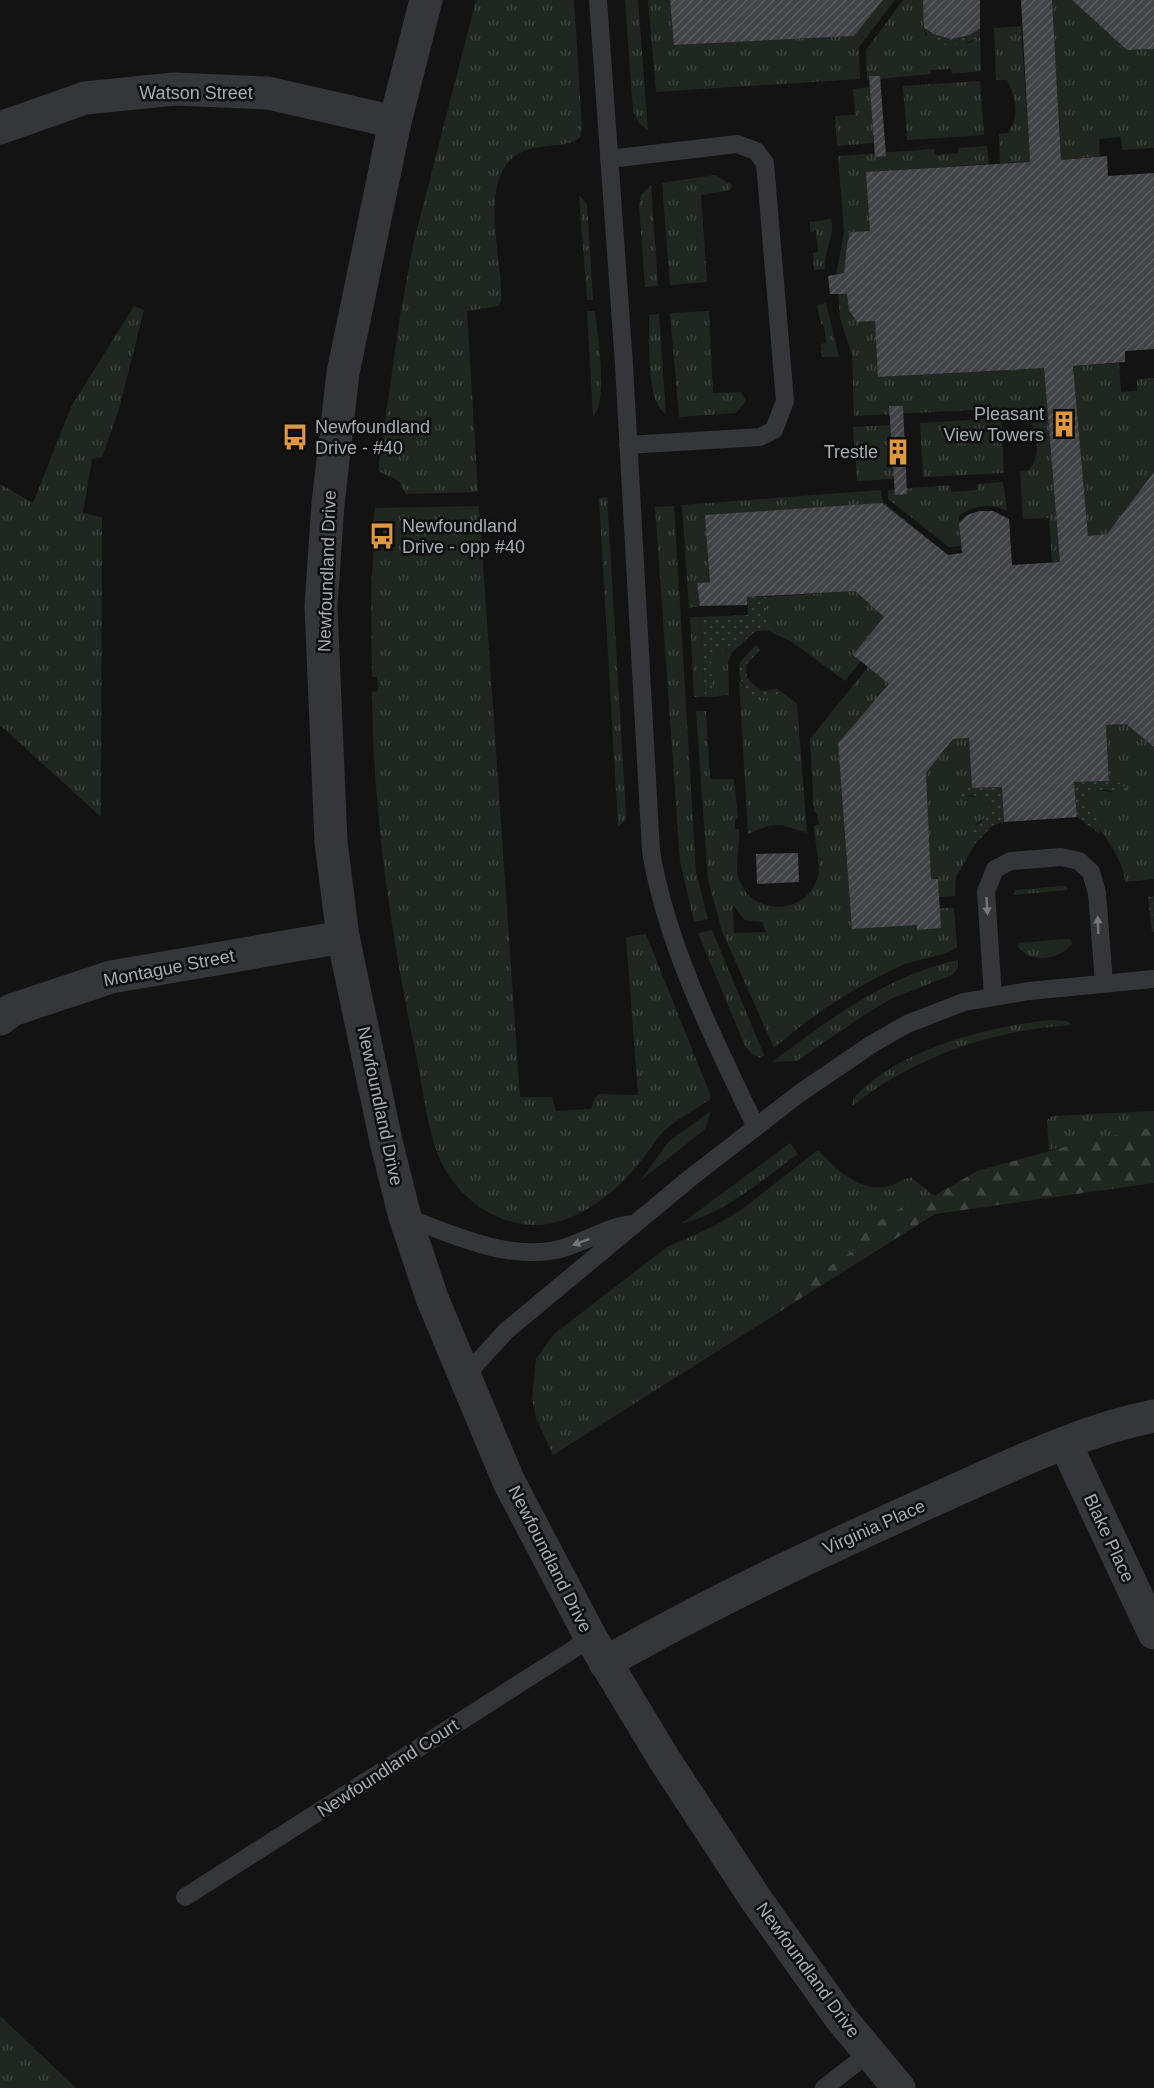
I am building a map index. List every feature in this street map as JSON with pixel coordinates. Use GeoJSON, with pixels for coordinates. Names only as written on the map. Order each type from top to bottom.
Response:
{"type":"FeatureCollection","features":[{"type":"Feature","properties":{"kind":"street","name":"Newfoundland Drive"},"geometry":{"type":"LineString","coordinates":[[426,0],[395,122],[343,373],[326,526],[321,606],[331,842],[343,937],[405,1217],[432,1298],[509,1482],[598,1650],[664,1759],[755,1898],[839,2016],[899,2088]]}},
{"type":"Feature","properties":{"kind":"street","name":"Watson Street"},"geometry":{"type":"LineString","coordinates":[[0,128],[84,98],[174,89],[268,93],[395,122]]}},
{"type":"Feature","properties":{"kind":"street","name":"Montague Street"},"geometry":{"type":"LineString","coordinates":[[0,1019],[12,1010],[111,977],[343,937]]}},
{"type":"Feature","properties":{"kind":"street","name":"Virginia Place"},"geometry":{"type":"LineString","coordinates":[[598,1650],[700,1609],[804,1558],[1065,1443],[1124,1422],[1154,1416]]}},
{"type":"Feature","properties":{"kind":"street","name":"Blake Place"},"geometry":{"type":"LineString","coordinates":[[1065,1443],[1154,1633]]}},
{"type":"Feature","properties":{"kind":"lane"},"geometry":{"type":"LineString","coordinates":[[598,0],[628,445],[651,851],[657,886],[691,981],[756,1127]]}},
{"type":"Feature","properties":{"kind":"lane"},"geometry":{"type":"LineString","coordinates":[[609,159],[737,144],[756,151],[765,163],[786,402],[774,429],[760,437],[628,445]]}},
{"type":"Feature","properties":{"kind":"lane"},"geometry":{"type":"LineString","coordinates":[[993,996],[986,892],[995,869],[1011,861],[1061,856],[1079,861],[1091,873],[1097,893],[1104,983]]}},
{"type":"Feature","properties":{"kind":"lane"},"geometry":{"type":"LineString","coordinates":[[465,1376],[506,1331],[636,1224],[800,1093],[880,1039],[930,1014],[964,1002],[993,996],[1154,979]]}},
{"type":"Feature","properties":{"kind":"lane"},"geometry":{"type":"LineString","coordinates":[[405,1217],[489,1247],[516,1250],[554,1250],[581,1243],[617,1225],[636,1224]]}},
{"type":"Feature","properties":{"kind":"lane","name":"Newfoundland Court"},"geometry":{"type":"LineString","coordinates":[[185,1897],[598,1650]]}},
{"type":"Feature","properties":{"kind":"lane"},"geometry":{"type":"LineString","coordinates":[[824,2088],[869,2053]]}},
{"type":"Feature","properties":{"kind":"green space"},"geometry":{"type":"Polygon","coordinates":[[[476,0],[574,0],[582,128],[580,138],[573,141],[522,152],[507,163],[499,179],[495,198],[495,219],[501,301],[498,306],[467,311],[478,492],[406,494],[399,481],[378,471],[400,316],[413,245],[476,0]]]}},
{"type":"Feature","properties":{"kind":"green space"},"geometry":{"type":"Polygon","coordinates":[[[625,0],[638,0],[648,131],[639,123],[633,111],[625,0]]]}},
{"type":"Feature","properties":{"kind":"green space"},"geometry":{"type":"Polygon","coordinates":[[[648,0],[670,0],[675,45],[854,36],[883,0],[895,0],[859,47],[860,79],[656,92],[648,0]]]}},
{"type":"Feature","properties":{"kind":"green space"},"geometry":{"type":"Polygon","coordinates":[[[903,0],[923,0],[925,35],[969,43],[980,37],[981,71],[952,74],[951,69],[931,70],[931,74],[867,80],[866,50],[903,0]]]}},
{"type":"Feature","properties":{"kind":"green space"},"geometry":{"type":"Polygon","coordinates":[[[1052,0],[1072,0],[1127,50],[1154,49],[1154,148],[1122,150],[1121,137],[1099,139],[1100,156],[1061,160],[1052,0]]]}},
{"type":"Feature","properties":{"kind":"green space"},"geometry":{"type":"Polygon","coordinates":[[[1021,26],[1030,162],[1000,163],[999,134],[1008,133],[1014,120],[1015,107],[1013,93],[1007,80],[996,80],[994,28],[1021,26]]]}},
{"type":"Feature","properties":{"kind":"green space"},"geometry":{"type":"Polygon","coordinates":[[[924,28],[938,35],[952,38],[966,36],[980,28],[980,37],[965,43],[940,44],[927,36],[924,28]]]}},
{"type":"Feature","properties":{"kind":"green space"},"geometry":{"type":"Polygon","coordinates":[[[980,81],[984,135],[907,140],[903,86],[980,81]]]}},
{"type":"Feature","properties":{"kind":"green space"},"geometry":{"type":"Polygon","coordinates":[[[870,87],[874,143],[837,146],[835,116],[855,115],[853,89],[870,87]]]}},
{"type":"Feature","properties":{"kind":"green space"},"geometry":{"type":"Polygon","coordinates":[[[987,146],[989,164],[867,172],[870,231],[851,232],[847,244],[844,273],[836,275],[844,232],[838,156],[934,149],[935,155],[958,153],[959,148],[987,146]]]}},
{"type":"Feature","properties":{"kind":"green space"},"geometry":{"type":"Polygon","coordinates":[[[715,175],[732,185],[730,190],[701,195],[707,282],[670,285],[662,183],[715,175]]]}},
{"type":"Feature","properties":{"kind":"green space"},"geometry":{"type":"Polygon","coordinates":[[[651,185],[658,286],[645,287],[639,205],[641,195],[651,185]]]}},
{"type":"Feature","properties":{"kind":"green space"},"geometry":{"type":"Polygon","coordinates":[[[579,195],[587,204],[593,300],[587,300],[579,195]]]}},
{"type":"Feature","properties":{"kind":"green space"},"geometry":{"type":"Polygon","coordinates":[[[831,219],[832,231],[825,269],[814,270],[813,253],[818,252],[816,231],[810,232],[810,222],[831,219]]]}},
{"type":"Feature","properties":{"kind":"green space"},"geometry":{"type":"Polygon","coordinates":[[[838,293],[847,294],[849,310],[857,322],[875,321],[879,377],[1044,368],[1060,562],[1052,562],[1049,518],[1023,519],[1020,471],[1029,470],[1037,451],[1036,437],[1028,417],[1014,417],[1013,408],[854,416],[852,355],[840,318],[838,293]]]}},
{"type":"Feature","properties":{"kind":"green space"},"geometry":{"type":"Polygon","coordinates":[[[826,303],[839,357],[822,357],[821,344],[826,343],[824,325],[821,324],[817,305],[826,303]]]}},
{"type":"Feature","properties":{"kind":"green space"},"geometry":{"type":"Polygon","coordinates":[[[134,306],[144,310],[119,409],[102,457],[92,459],[83,513],[102,517],[101,817],[0,725],[0,484],[33,503],[71,407],[134,306]]]}},
{"type":"Feature","properties":{"kind":"green space"},"geometry":{"type":"Polygon","coordinates":[[[587,311],[595,311],[601,366],[600,396],[598,408],[593,416],[587,311]]]}},
{"type":"Feature","properties":{"kind":"green space"},"geometry":{"type":"Polygon","coordinates":[[[709,311],[713,393],[741,392],[746,401],[736,413],[679,417],[670,313],[709,311]]]}},
{"type":"Feature","properties":{"kind":"green space"},"geometry":{"type":"Polygon","coordinates":[[[659,314],[666,414],[659,407],[655,397],[650,369],[649,315],[659,314]]]}},
{"type":"Feature","properties":{"kind":"green space"},"geometry":{"type":"Polygon","coordinates":[[[1119,363],[1121,392],[1137,391],[1137,379],[1154,378],[1154,472],[1107,534],[1088,536],[1073,366],[1119,363]]]}},
{"type":"Feature","properties":{"kind":"green space"},"geometry":{"type":"Polygon","coordinates":[[[1001,418],[1004,473],[923,477],[920,423],[1001,418]]]}},
{"type":"Feature","properties":{"kind":"green space"},"geometry":{"type":"Polygon","coordinates":[[[890,425],[894,479],[857,481],[853,427],[890,425]]]}},
{"type":"Feature","properties":{"kind":"green space"},"geometry":{"type":"Polygon","coordinates":[[[1003,482],[1007,511],[994,506],[982,506],[970,509],[959,516],[961,546],[949,547],[888,499],[888,490],[950,485],[951,492],[977,490],[977,484],[1003,482]]]}},
{"type":"Feature","properties":{"kind":"green space"},"geometry":{"type":"Polygon","coordinates":[[[881,490],[883,502],[948,555],[697,583],[700,606],[689,608],[682,505],[881,490]]]}},
{"type":"Feature","properties":{"kind":"green space"},"geometry":{"type":"Polygon","coordinates":[[[607,497],[626,813],[626,820],[618,826],[599,498],[607,497]]]}},
{"type":"Feature","properties":{"kind":"green space"},"geometry":{"type":"Polygon","coordinates":[[[479,506],[520,1097],[552,1097],[556,1111],[591,1109],[595,1097],[600,1094],[638,1095],[626,937],[646,934],[710,1094],[710,1099],[673,1123],[662,1133],[631,1173],[611,1193],[588,1209],[562,1221],[548,1224],[518,1223],[491,1214],[467,1197],[442,1163],[428,1122],[392,926],[380,833],[373,739],[372,692],[378,691],[377,677],[372,677],[371,589],[374,544],[383,543],[383,525],[373,524],[375,508],[479,506]]]}},
{"type":"Feature","properties":{"kind":"green space"},"geometry":{"type":"Polygon","coordinates":[[[674,506],[696,872],[708,919],[694,922],[680,861],[655,507],[674,506]]]}},
{"type":"Feature","properties":{"kind":"green space"},"geometry":{"type":"Polygon","coordinates":[[[855,591],[884,617],[854,655],[861,661],[845,681],[792,642],[767,630],[766,597],[855,591]]]}},
{"type":"Feature","properties":{"kind":"green space"},"geometry":{"type":"Polygon","coordinates":[[[747,597],[766,597],[767,630],[756,631],[732,652],[726,649],[717,653],[711,664],[713,697],[705,697],[700,617],[748,615],[747,597]]]}},
{"type":"Feature","properties":{"kind":"green space"},"geometry":{"type":"Polygon","coordinates":[[[690,617],[700,617],[705,697],[694,697],[690,617]]]}},
{"type":"Feature","properties":{"kind":"green space"},"geometry":{"type":"Polygon","coordinates":[[[756,645],[760,650],[746,665],[747,678],[761,691],[777,689],[782,692],[773,698],[757,696],[742,684],[740,662],[756,645]]]}},
{"type":"Feature","properties":{"kind":"green space"},"geometry":{"type":"Polygon","coordinates":[[[726,649],[732,652],[728,662],[729,695],[713,697],[711,664],[717,653],[726,649]]]}},
{"type":"Feature","properties":{"kind":"green space"},"geometry":{"type":"Polygon","coordinates":[[[868,667],[889,684],[838,743],[852,929],[917,925],[918,930],[940,928],[940,908],[954,908],[957,947],[951,951],[907,963],[850,992],[803,1024],[774,1048],[722,931],[708,880],[696,711],[706,711],[710,779],[734,779],[738,818],[735,819],[735,829],[739,829],[737,868],[739,879],[745,891],[755,900],[767,905],[779,907],[792,905],[803,899],[812,889],[818,876],[819,865],[814,825],[819,825],[817,813],[814,812],[810,739],[868,667]],[[733,905],[734,933],[766,932],[762,922],[745,920],[733,905]]]}},
{"type":"Feature","properties":{"kind":"green space"},"geometry":{"type":"Polygon","coordinates":[[[739,679],[746,689],[758,696],[776,696],[782,692],[797,704],[807,833],[782,825],[768,826],[748,834],[739,679]]]}},
{"type":"Feature","properties":{"kind":"green space"},"geometry":{"type":"Polygon","coordinates":[[[1126,724],[1154,747],[1154,879],[1125,882],[1114,851],[1084,804],[1086,795],[1093,790],[1114,792],[1122,784],[1109,778],[1106,725],[1126,724]]]}},
{"type":"Feature","properties":{"kind":"green space"},"geometry":{"type":"Polygon","coordinates":[[[969,738],[972,785],[965,797],[979,796],[988,800],[988,816],[976,824],[971,839],[975,844],[956,877],[955,896],[939,897],[938,879],[931,879],[926,773],[953,739],[969,738]]]}},
{"type":"Feature","properties":{"kind":"green space"},"geometry":{"type":"Polygon","coordinates":[[[1109,778],[1122,784],[1129,793],[1125,796],[1100,790],[1086,795],[1085,804],[1088,810],[1100,820],[1100,834],[1077,817],[1074,782],[1109,781],[1109,778]]]}},
{"type":"Feature","properties":{"kind":"green space"},"geometry":{"type":"Polygon","coordinates":[[[972,785],[973,788],[1002,787],[1004,822],[992,826],[975,844],[971,839],[970,831],[988,816],[988,800],[971,795],[957,800],[955,798],[959,791],[972,785]]]}},
{"type":"Feature","properties":{"kind":"green space"},"geometry":{"type":"Polygon","coordinates":[[[1066,886],[1068,890],[1013,895],[1015,890],[1066,886]]]}},
{"type":"Feature","properties":{"kind":"green space"},"geometry":{"type":"Polygon","coordinates":[[[1154,896],[1154,932],[1152,932],[1148,897],[1154,896]]]}},
{"type":"Feature","properties":{"kind":"green space"},"geometry":{"type":"Polygon","coordinates":[[[712,930],[764,1055],[760,1058],[752,1054],[745,1046],[698,933],[712,930]]]}},
{"type":"Feature","properties":{"kind":"green space"},"geometry":{"type":"Polygon","coordinates":[[[1071,940],[1072,944],[1060,954],[1045,958],[1030,956],[1018,946],[1019,943],[1071,940]]]}},
{"type":"Feature","properties":{"kind":"green space"},"geometry":{"type":"Polygon","coordinates":[[[958,960],[958,968],[952,975],[893,998],[797,1061],[772,1062],[837,1015],[883,988],[932,967],[958,960]]]}},
{"type":"Feature","properties":{"kind":"green space"},"geometry":{"type":"Polygon","coordinates":[[[1053,1020],[1067,1021],[1072,1025],[1013,1033],[956,1049],[902,1073],[852,1106],[853,1099],[871,1082],[918,1054],[973,1034],[1053,1020]]]}},
{"type":"Feature","properties":{"kind":"green space"},"geometry":{"type":"Polygon","coordinates":[[[711,1111],[705,1129],[640,1181],[669,1141],[711,1111]]]}},
{"type":"Feature","properties":{"kind":"green space"},"geometry":{"type":"Polygon","coordinates":[[[1154,1111],[1154,1127],[1049,1150],[1047,1120],[1053,1116],[1154,1111]]]}},
{"type":"Feature","properties":{"kind":"green space"},"geometry":{"type":"Polygon","coordinates":[[[1154,1127],[1154,1183],[935,1214],[773,1316],[786,1295],[854,1250],[867,1228],[902,1207],[934,1196],[977,1171],[1078,1143],[1154,1127]]]}},
{"type":"Feature","properties":{"kind":"green space"},"geometry":{"type":"Polygon","coordinates":[[[790,1143],[798,1154],[728,1204],[681,1224],[790,1143]]]}},
{"type":"Feature","properties":{"kind":"green space"},"geometry":{"type":"Polygon","coordinates":[[[818,1150],[841,1172],[859,1183],[878,1187],[892,1185],[911,1177],[934,1196],[902,1207],[867,1228],[854,1250],[786,1295],[773,1316],[553,1455],[536,1418],[532,1399],[536,1359],[554,1334],[667,1247],[714,1226],[741,1210],[818,1150]]]}},
{"type":"Feature","properties":{"kind":"green space"},"geometry":{"type":"Polygon","coordinates":[[[0,2016],[76,2088],[0,2088],[0,2016]]]}},
{"type":"Feature","properties":{"kind":"building"},"geometry":{"type":"Polygon","coordinates":[[[670,0],[883,0],[854,36],[674,45],[670,0]]]}},
{"type":"Feature","properties":{"kind":"building"},"geometry":{"type":"Polygon","coordinates":[[[923,0],[980,0],[980,28],[970,35],[952,39],[936,35],[924,28],[923,0]]]}},
{"type":"Feature","properties":{"kind":"building","name":"Pleasant View Towers"},"geometry":{"type":"Polygon","coordinates":[[[1021,0],[1052,0],[1061,160],[1107,156],[1108,176],[1154,173],[1154,349],[1125,351],[1125,362],[1073,366],[1088,536],[1107,534],[1154,472],[1154,747],[1126,724],[1106,725],[1109,781],[1074,782],[1077,817],[1004,822],[1002,787],[972,788],[969,738],[953,739],[926,773],[931,879],[938,879],[941,928],[917,930],[917,925],[852,929],[838,743],[889,684],[853,655],[884,617],[855,591],[747,597],[747,605],[700,606],[697,583],[710,582],[705,515],[882,503],[948,555],[962,553],[959,523],[967,515],[979,511],[993,511],[1009,519],[1012,565],[1060,562],[1044,368],[878,377],[875,321],[857,322],[849,310],[847,294],[830,294],[828,276],[844,273],[847,244],[851,232],[870,231],[866,172],[1030,162],[1021,0]]]}},
{"type":"Feature","properties":{"kind":"building"},"geometry":{"type":"Polygon","coordinates":[[[1072,0],[1154,0],[1154,49],[1127,50],[1072,0]]]}},
{"type":"Feature","properties":{"kind":"building"},"geometry":{"type":"Polygon","coordinates":[[[869,76],[880,76],[886,156],[875,157],[869,76]]]}},
{"type":"Feature","properties":{"kind":"building","name":"Trestle"},"geometry":{"type":"Polygon","coordinates":[[[889,406],[903,406],[907,494],[895,495],[889,406]]]}},
{"type":"Feature","properties":{"kind":"building"},"geometry":{"type":"Polygon","coordinates":[[[798,853],[799,882],[757,884],[756,854],[798,853]]]}},
{"type":"Feature","properties":{"kind":"place","name":"Pleasant View Towers"},"geometry":{"type":"Point","coordinates":[1064,424]}},
{"type":"Feature","properties":{"kind":"place","name":"Newfoundland Drive - #40"},"geometry":{"type":"Point","coordinates":[295,437]}},
{"type":"Feature","properties":{"kind":"place","name":"Trestle"},"geometry":{"type":"Point","coordinates":[898,452]}},
{"type":"Feature","properties":{"kind":"place","name":"Newfoundland Drive - opp #40"},"geometry":{"type":"Point","coordinates":[382,536]}}]}
